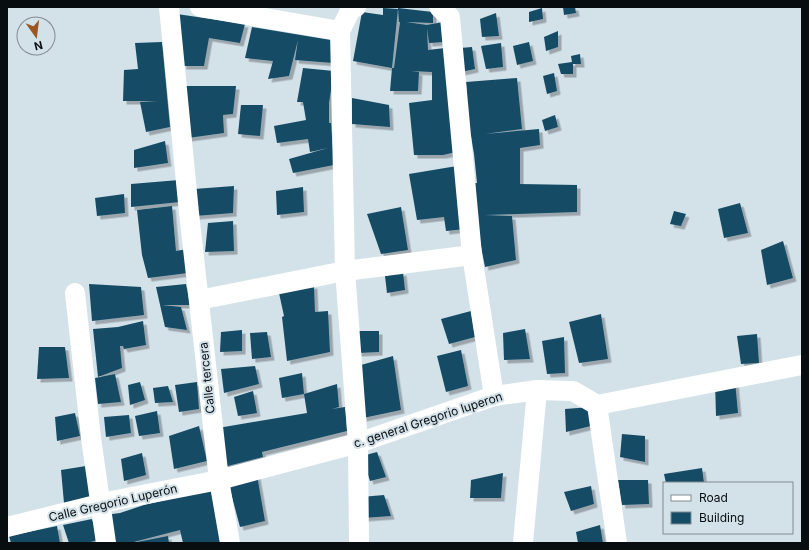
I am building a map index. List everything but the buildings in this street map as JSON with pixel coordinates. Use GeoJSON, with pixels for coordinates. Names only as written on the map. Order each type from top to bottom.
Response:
{"type":"FeatureCollection","features":[{"type":"Feature","properties":{"kind":"street","name":"Calle tercera"},"geometry":{"type":"LineString","coordinates":[[169,7],[189,213],[219,480],[230,543]]}},
{"type":"Feature","properties":{"kind":"street"},"geometry":{"type":"LineString","coordinates":[[200,7],[340,31]]}},
{"type":"Feature","properties":{"kind":"street"},"geometry":{"type":"LineString","coordinates":[[356,7],[351,9],[340,31],[340,105],[345,271],[358,443],[359,543]]}},
{"type":"Feature","properties":{"kind":"street"},"geometry":{"type":"LineString","coordinates":[[439,7],[450,17],[472,255],[494,396]]}},
{"type":"Feature","properties":{"kind":"street"},"geometry":{"type":"LineString","coordinates":[[199,300],[345,271],[472,255]]}},
{"type":"Feature","properties":{"kind":"street"},"geometry":{"type":"LineString","coordinates":[[75,293],[100,506],[106,543]]}},
{"type":"Feature","properties":{"kind":"street"},"geometry":{"type":"LineString","coordinates":[[617,543],[597,405],[802,365]]}},
{"type":"Feature","properties":{"kind":"street"},"geometry":{"type":"LineString","coordinates":[[523,543],[536,390]]}},
{"type":"Feature","properties":{"kind":"street","name":"c. general Gregorio luperon"},"geometry":{"type":"LineString","coordinates":[[219,480],[358,443],[494,396],[536,390],[573,390],[597,405]]}},
{"type":"Feature","properties":{"kind":"street","name":"Calle Gregorio Luperón"},"geometry":{"type":"LineString","coordinates":[[7,527],[100,506],[116,500],[219,480]]}}]}
